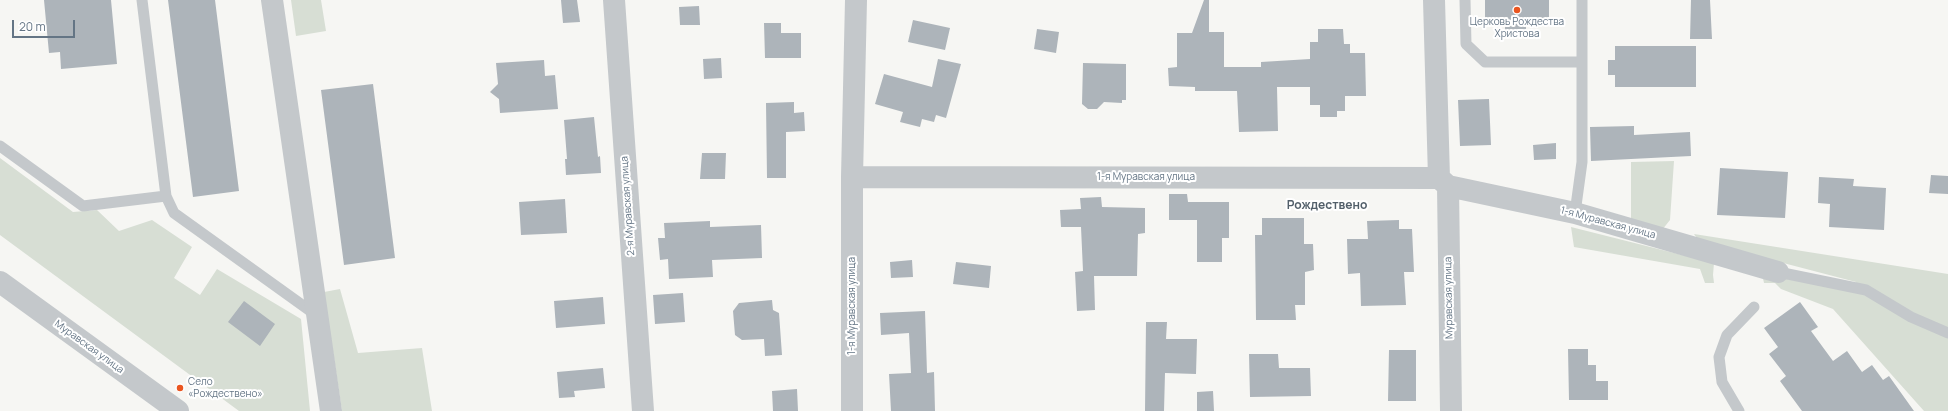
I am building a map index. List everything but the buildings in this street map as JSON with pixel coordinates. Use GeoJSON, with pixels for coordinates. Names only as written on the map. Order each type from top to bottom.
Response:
{"type":"FeatureCollection","features":[{"type":"Feature","properties":{"kind":"street"},"geometry":{"type":"LineString","coordinates":[[272,0],[330,411]]}},
{"type":"Feature","properties":{"kind":"street","name":"2-я Муравская улица"},"geometry":{"type":"LineString","coordinates":[[614,0],[643,411]]}},
{"type":"Feature","properties":{"kind":"street","name":"1-я Муравская улица"},"geometry":{"type":"LineString","coordinates":[[852,411],[852,177],[856,0]]}},
{"type":"Feature","properties":{"kind":"street"},"geometry":{"type":"LineString","coordinates":[[1434,0],[1443,182]]}},
{"type":"Feature","properties":{"kind":"street","name":"1-я Муравская улица"},"geometry":{"type":"LineString","coordinates":[[852,177],[1443,182],[1575,213],[1778,272]]}},
{"type":"Feature","properties":{"kind":"street","name":"Муравская улица"},"geometry":{"type":"LineString","coordinates":[[1443,182],[1451,411]]}},
{"type":"Feature","properties":{"kind":"street","name":"Муравская улица"},"geometry":{"type":"LineString","coordinates":[[0,282],[178,411]]}},
{"type":"Feature","properties":{"kind":"lane"},"geometry":{"type":"LineString","coordinates":[[142,0],[166,196],[174,213],[317,315]]}},
{"type":"Feature","properties":{"kind":"lane"},"geometry":{"type":"LineString","coordinates":[[1465,0],[1466,44],[1485,62],[1582,62]]}},
{"type":"Feature","properties":{"kind":"lane"},"geometry":{"type":"LineString","coordinates":[[1575,213],[1582,162],[1582,0]]}},
{"type":"Feature","properties":{"kind":"lane"},"geometry":{"type":"LineString","coordinates":[[0,146],[83,206],[166,196]]}},
{"type":"Feature","properties":{"kind":"lane"},"geometry":{"type":"LineString","coordinates":[[1778,272],[1866,290],[1911,317],[1948,333]]}},
{"type":"Feature","properties":{"kind":"lane"},"geometry":{"type":"LineString","coordinates":[[1739,411],[1722,382],[1719,357],[1727,335],[1754,307]]}},
{"type":"Feature","properties":{"kind":"shaded area"},"geometry":{"type":"Polygon","coordinates":[[[291,0],[321,0],[326,31],[296,36],[291,0]]]}},
{"type":"Feature","properties":{"kind":"shaded area"},"geometry":{"type":"Polygon","coordinates":[[[0,158],[73,212],[97,210],[119,231],[152,220],[192,247],[174,278],[200,295],[217,269],[301,319],[310,411],[239,411],[0,235],[0,158]]]}},
{"type":"Feature","properties":{"kind":"shaded area"},"geometry":{"type":"Polygon","coordinates":[[[1674,161],[1670,220],[1662,230],[1631,219],[1631,162],[1674,161]]]}},
{"type":"Feature","properties":{"kind":"shaded area"},"geometry":{"type":"Polygon","coordinates":[[[1571,227],[1714,263],[1714,283],[1705,283],[1700,269],[1574,247],[1571,227]]]}},
{"type":"Feature","properties":{"kind":"shaded area"},"geometry":{"type":"Polygon","coordinates":[[[1694,234],[1948,274],[1948,411],[1924,411],[1833,309],[1781,289],[1775,283],[1764,283],[1762,274],[1858,293],[1856,282],[1699,241],[1694,234]]]}},
{"type":"Feature","properties":{"kind":"shaded area"},"geometry":{"type":"Polygon","coordinates":[[[340,289],[358,353],[422,348],[432,411],[342,411],[324,292],[340,289]]]}},
{"type":"Feature","properties":{"kind":"place","name":"Церковь Рождества Христова"},"geometry":{"type":"Point","coordinates":[1517,10]}},
{"type":"Feature","properties":{"kind":"place","name":"Село «Рождествено»"},"geometry":{"type":"Point","coordinates":[180,388]}},
{"type":"Feature","properties":{"kind":"district","name":"Рождествено"},"geometry":{"type":"Point","coordinates":[1327,206]}}]}
